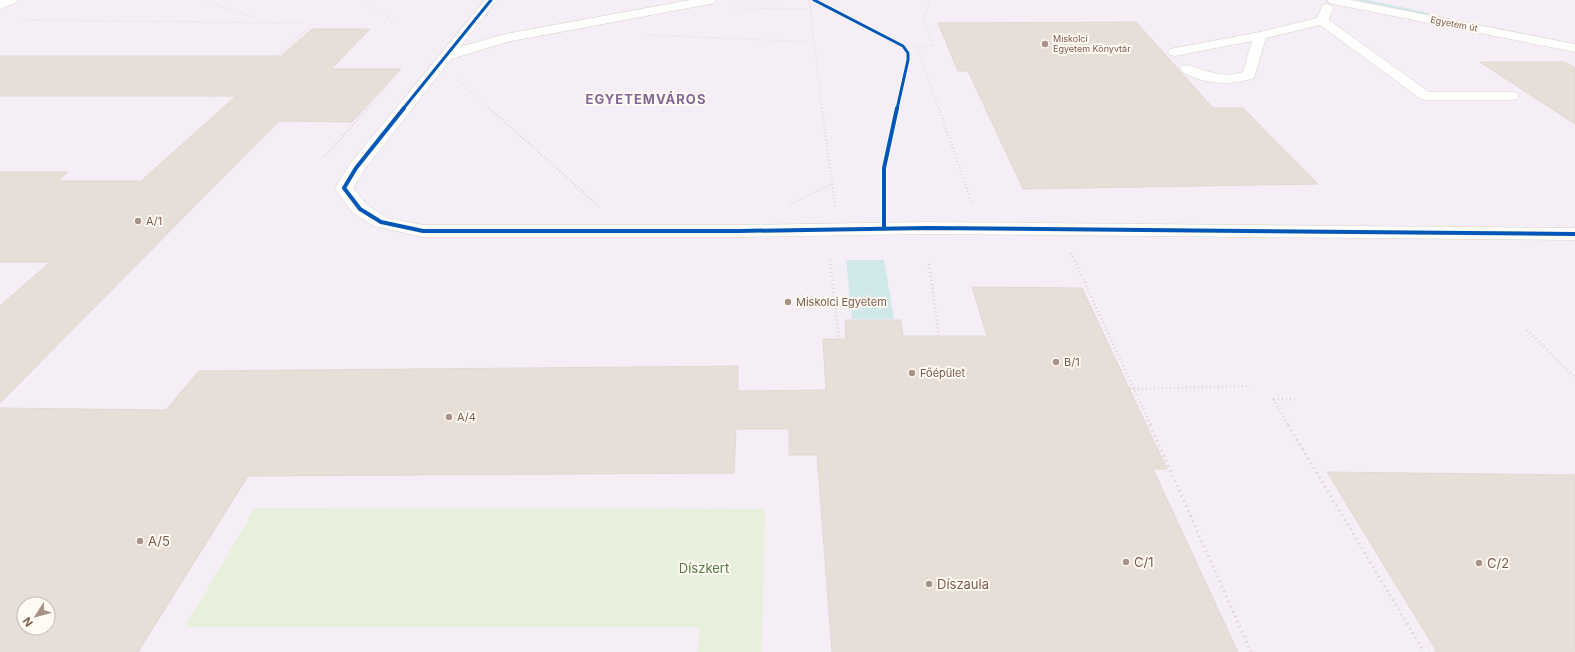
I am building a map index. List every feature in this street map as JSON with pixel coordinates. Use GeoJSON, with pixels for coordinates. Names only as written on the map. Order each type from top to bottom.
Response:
{"type":"FeatureCollection","features":[{"type":"Feature","properties":{"kind":"street"},"geometry":{"type":"LineString","coordinates":[[0,6],[11,0]]}},
{"type":"Feature","properties":{"kind":"street"},"geometry":{"type":"LineString","coordinates":[[491,0],[356,168],[344,188],[360,210],[381,222],[423,231],[739,231],[980,228],[1105,231],[1575,234]]}},
{"type":"Feature","properties":{"kind":"street"},"geometry":{"type":"LineString","coordinates":[[442,60],[505,38],[710,0]]}},
{"type":"Feature","properties":{"kind":"street"},"geometry":{"type":"LineString","coordinates":[[1322,21],[1331,0]]}},
{"type":"Feature","properties":{"kind":"street","name":"Egyetem út"},"geometry":{"type":"LineString","coordinates":[[1331,0],[1572,48]]}},
{"type":"Feature","properties":{"kind":"street"},"geometry":{"type":"LineString","coordinates":[[1175,52],[1260,36],[1322,21],[1426,96],[1512,96]]}},
{"type":"Feature","properties":{"kind":"street"},"geometry":{"type":"LineString","coordinates":[[1187,69],[1212,78],[1226,80],[1240,79],[1249,75],[1260,36]]}},
{"type":"Feature","properties":{"kind":"street"},"geometry":{"type":"LineString","coordinates":[[1572,48],[1569,55],[1575,61]]}},
{"type":"Feature","properties":{"kind":"path"},"geometry":{"type":"LineString","coordinates":[[206,0],[265,22]]}},
{"type":"Feature","properties":{"kind":"path"},"geometry":{"type":"LineString","coordinates":[[366,0],[371,6],[384,13],[393,24]]}},
{"type":"Feature","properties":{"kind":"path"},"geometry":{"type":"LineString","coordinates":[[809,0],[811,8],[812,42],[833,183]]}},
{"type":"Feature","properties":{"kind":"path"},"geometry":{"type":"LineString","coordinates":[[902,46],[934,46],[924,20],[930,0]]}},
{"type":"Feature","properties":{"kind":"path"},"geometry":{"type":"LineString","coordinates":[[727,8],[811,8]]}},
{"type":"Feature","properties":{"kind":"path"},"geometry":{"type":"LineString","coordinates":[[16,19],[265,22],[302,24]]}},
{"type":"Feature","properties":{"kind":"path"},"geometry":{"type":"LineString","coordinates":[[265,66],[313,24]]}},
{"type":"Feature","properties":{"kind":"path"},"geometry":{"type":"LineString","coordinates":[[646,35],[812,42]]}},
{"type":"Feature","properties":{"kind":"path"},"geometry":{"type":"LineString","coordinates":[[897,43],[908,53]]}},
{"type":"Feature","properties":{"kind":"path"},"geometry":{"type":"LineString","coordinates":[[916,46],[980,228]]}},
{"type":"Feature","properties":{"kind":"path"},"geometry":{"type":"LineString","coordinates":[[442,60],[625,230]]}},
{"type":"Feature","properties":{"kind":"path"},"geometry":{"type":"LineString","coordinates":[[207,101],[237,77]]}},
{"type":"Feature","properties":{"kind":"path"},"geometry":{"type":"LineString","coordinates":[[293,77],[298,77]]}},
{"type":"Feature","properties":{"kind":"path"},"geometry":{"type":"LineString","coordinates":[[324,157],[391,84]]}},
{"type":"Feature","properties":{"kind":"path"},"geometry":{"type":"LineString","coordinates":[[1071,252],[1132,384],[1251,652]]}},
{"type":"Feature","properties":{"kind":"path"},"geometry":{"type":"LineString","coordinates":[[830,260],[839,339]]}},
{"type":"Feature","properties":{"kind":"path"},"geometry":{"type":"LineString","coordinates":[[929,264],[939,336]]}},
{"type":"Feature","properties":{"kind":"path"},"geometry":{"type":"LineString","coordinates":[[1526,330],[1575,378]]}},
{"type":"Feature","properties":{"kind":"path"},"geometry":{"type":"LineString","coordinates":[[1130,389],[1250,386]]}},
{"type":"Feature","properties":{"kind":"path"},"geometry":{"type":"LineString","coordinates":[[1297,399],[1273,399],[1424,652]]}},
{"type":"Feature","properties":{"kind":"shaded area","name":"Miskolci Egyetem"},"geometry":{"type":"Polygon","coordinates":[[[0,0],[1575,0],[1575,652],[0,652],[0,0]]]}},
{"type":"Feature","properties":{"kind":"green space","name":"Díszkert"},"geometry":{"type":"Polygon","coordinates":[[[255,508],[765,509],[762,652],[698,652],[700,627],[185,627],[255,508]]]}},
{"type":"Feature","properties":{"kind":"water"},"geometry":{"type":"Polygon","coordinates":[[[846,260],[884,260],[894,319],[852,319],[846,260]]]}},
{"type":"Feature","properties":{"kind":"building"},"geometry":{"type":"Polygon","coordinates":[[[1136,22],[1213,108],[1243,108],[1318,184],[1023,189],[968,71],[958,71],[938,23],[1136,22]]]}},
{"type":"Feature","properties":{"kind":"building"},"geometry":{"type":"Polygon","coordinates":[[[312,29],[370,29],[331,69],[401,69],[352,122],[279,121],[0,403],[0,306],[50,262],[0,262],[0,172],[68,172],[57,181],[141,181],[236,96],[0,96],[0,56],[281,56],[312,29]]]}},
{"type":"Feature","properties":{"kind":"building"},"geometry":{"type":"Polygon","coordinates":[[[1480,62],[1565,62],[1575,68],[1575,124],[1480,62]]]}},
{"type":"Feature","properties":{"kind":"building"},"geometry":{"type":"Polygon","coordinates":[[[972,287],[1082,288],[1167,469],[1153,469],[1238,652],[832,652],[817,455],[789,455],[789,429],[736,429],[734,473],[248,476],[138,652],[0,652],[0,408],[166,410],[199,371],[738,366],[738,391],[826,390],[823,339],[846,339],[845,320],[901,320],[903,336],[987,336],[972,287]]]}},
{"type":"Feature","properties":{"kind":"building","name":"C/2"},"geometry":{"type":"Polygon","coordinates":[[[1327,472],[1575,475],[1575,652],[1437,652],[1327,472]]]}},
{"type":"Feature","properties":{"kind":"waterway"},"geometry":{"type":"LineString","coordinates":[[1359,0],[1426,13]]}},
{"type":"Feature","properties":{"kind":"cycle path"},"geometry":{"type":"LineString","coordinates":[[491,0],[356,168],[344,188],[360,209],[381,222],[423,231],[739,231],[927,228],[1575,234]]}},
{"type":"Feature","properties":{"kind":"cycle path"},"geometry":{"type":"LineString","coordinates":[[814,0],[903,46],[908,53],[908,60],[884,168],[884,228]]}},
{"type":"Feature","properties":{"kind":"place","name":"Miskolci Egyetem Könyvtár"},"geometry":{"type":"Point","coordinates":[1045,44]}},
{"type":"Feature","properties":{"kind":"place","name":"A/1"},"geometry":{"type":"Point","coordinates":[138,221]}},
{"type":"Feature","properties":{"kind":"place","name":"Miskolci Egyetem"},"geometry":{"type":"Point","coordinates":[788,302]}},
{"type":"Feature","properties":{"kind":"place","name":"B/1"},"geometry":{"type":"Point","coordinates":[1056,362]}},
{"type":"Feature","properties":{"kind":"place","name":"Főépület"},"geometry":{"type":"Point","coordinates":[912,373]}},
{"type":"Feature","properties":{"kind":"place","name":"A/4"},"geometry":{"type":"Point","coordinates":[449,417]}},
{"type":"Feature","properties":{"kind":"place","name":"A/5"},"geometry":{"type":"Point","coordinates":[140,541]}},
{"type":"Feature","properties":{"kind":"place","name":"C/1"},"geometry":{"type":"Point","coordinates":[1126,562]}},
{"type":"Feature","properties":{"kind":"place","name":"C/2"},"geometry":{"type":"Point","coordinates":[1479,563]}},
{"type":"Feature","properties":{"kind":"place","name":"Díszaula"},"geometry":{"type":"Point","coordinates":[929,584]}},
{"type":"Feature","properties":{"kind":"district","name":"EGYETEMVÁROS"},"geometry":{"type":"Point","coordinates":[646,99]}}]}
